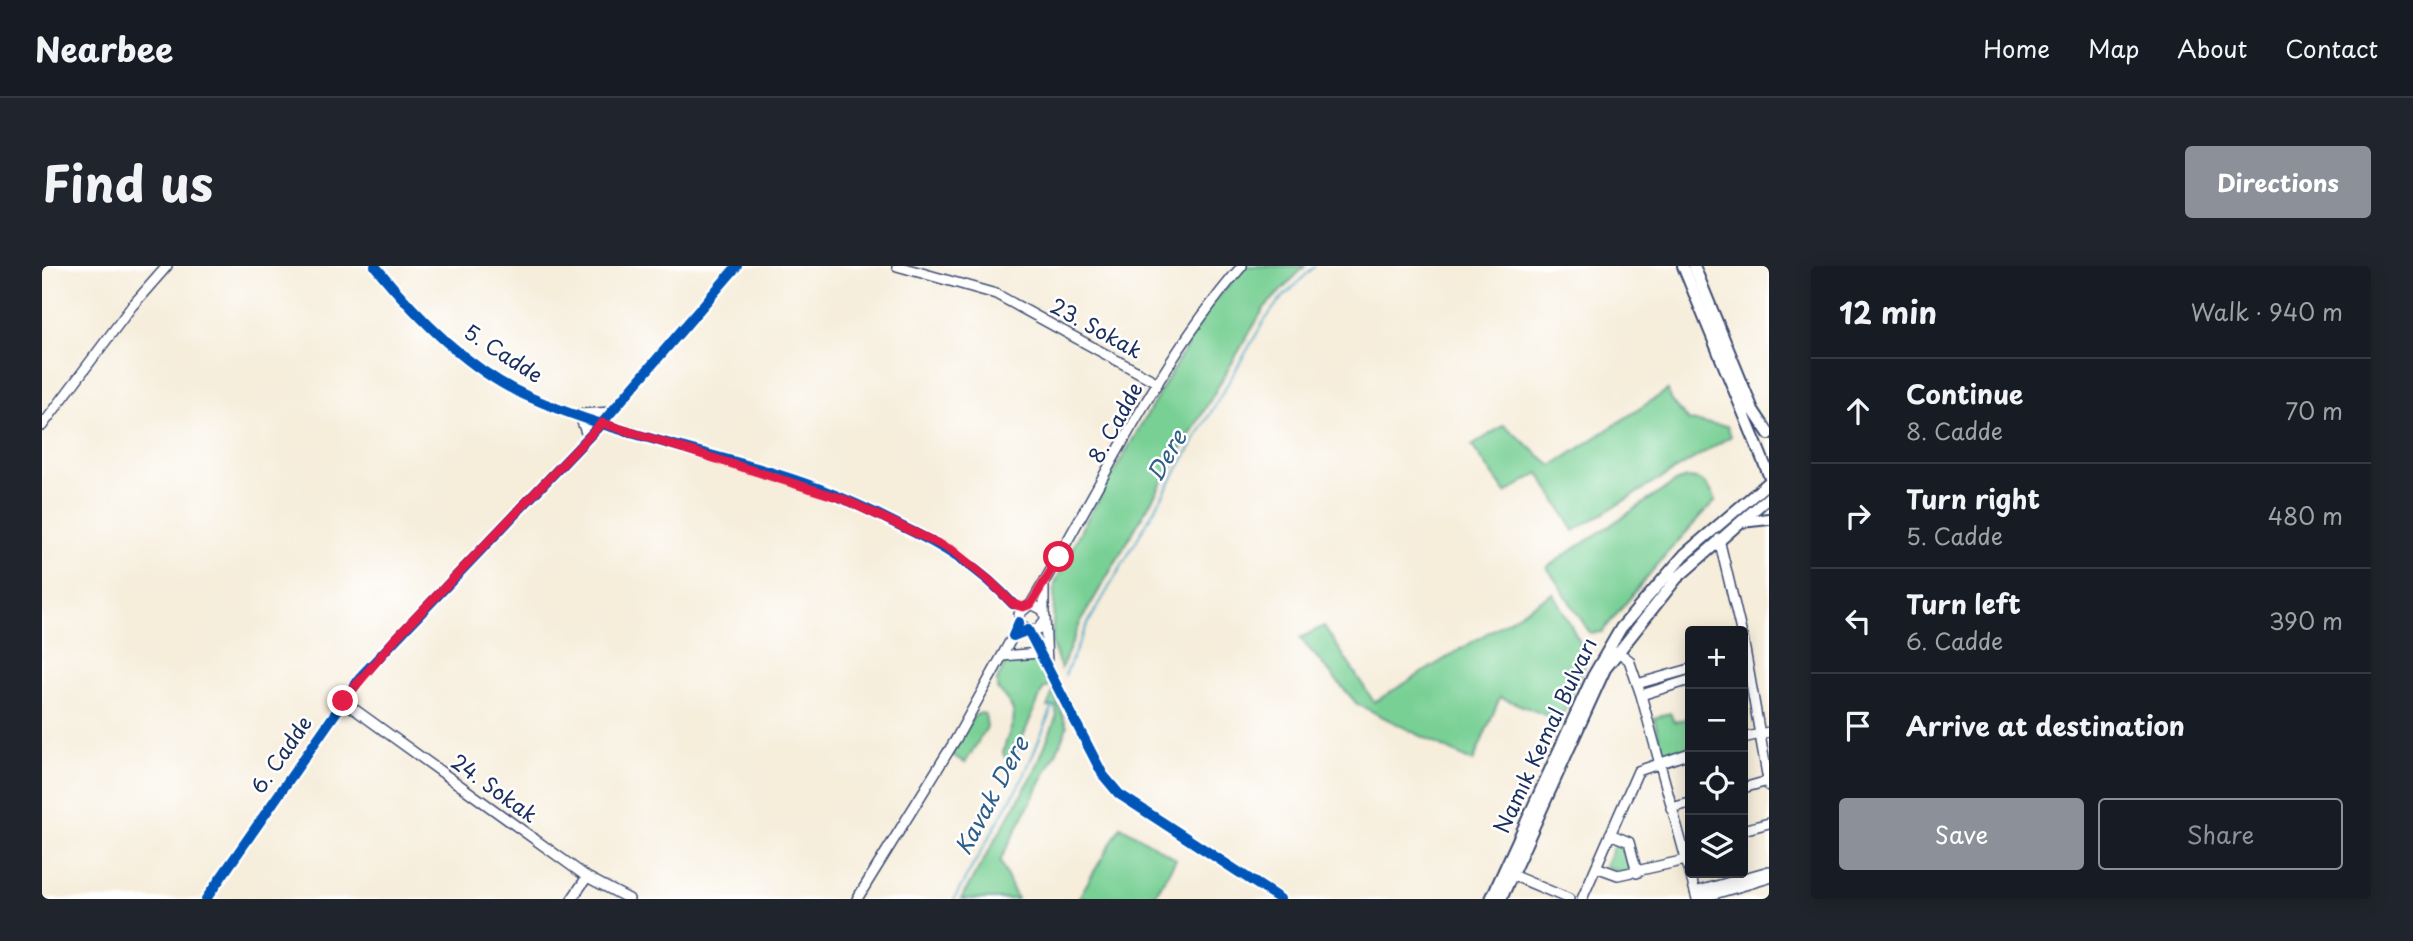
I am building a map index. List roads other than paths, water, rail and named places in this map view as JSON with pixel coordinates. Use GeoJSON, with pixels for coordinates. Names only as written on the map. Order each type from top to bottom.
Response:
{"type":"FeatureCollection","features":[{"type":"Feature","properties":{"kind":"main road"},"geometry":{"type":"LineString","coordinates":[[1683,266],[1769,475]]}},
{"type":"Feature","properties":{"kind":"main road"},"geometry":{"type":"LineString","coordinates":[[1694,266],[1745,393],[1769,434]]}},
{"type":"Feature","properties":{"kind":"main road"},"geometry":{"type":"LineString","coordinates":[[1749,499],[1760,475],[1760,454]]}},
{"type":"Feature","properties":{"kind":"main road","name":"Namık Kemal Bulvarı"},"geometry":{"type":"LineString","coordinates":[[1673,574],[1769,482]]}},
{"type":"Feature","properties":{"kind":"main road","name":"Namık Kemal Bulvarı"},"geometry":{"type":"LineString","coordinates":[[1491,899],[1614,649],[1643,599],[1769,497]]}},
{"type":"Feature","properties":{"kind":"main road"},"geometry":{"type":"LineString","coordinates":[[1739,523],[1752,518],[1769,519]]}},
{"type":"Feature","properties":{"kind":"main road","name":"Namık Kemal Bulvarı"},"geometry":{"type":"LineString","coordinates":[[1502,899],[1614,649]]}},
{"type":"Feature","properties":{"kind":"street"},"geometry":{"type":"LineString","coordinates":[[42,426],[132,306],[167,266]]}},
{"type":"Feature","properties":{"kind":"street","name":"5. Cadde"},"geometry":{"type":"LineString","coordinates":[[376,266],[429,325],[484,369],[527,396],[621,430],[774,474],[843,499],[952,550],[1013,604]]}},
{"type":"Feature","properties":{"kind":"street","name":"6. Cadde"},"geometry":{"type":"LineString","coordinates":[[206,899],[343,701],[395,639],[602,423],[737,266]]}},
{"type":"Feature","properties":{"kind":"street","name":"23. Sokak"},"geometry":{"type":"LineString","coordinates":[[897,266],[996,294],[1158,383]]}},
{"type":"Feature","properties":{"kind":"street","name":"8. Cadde"},"geometry":{"type":"LineString","coordinates":[[1027,606],[1044,582],[1158,383],[1208,305],[1242,266]]}},
{"type":"Feature","properties":{"kind":"street"},"geometry":{"type":"LineString","coordinates":[[587,438],[579,414],[614,409],[621,430]]}},
{"type":"Feature","properties":{"kind":"street"},"geometry":{"type":"LineString","coordinates":[[1719,539],[1740,626]]}},
{"type":"Feature","properties":{"kind":"street"},"geometry":{"type":"LineString","coordinates":[[1044,582],[1048,670]]}},
{"type":"Feature","properties":{"kind":"street"},"geometry":{"type":"LineString","coordinates":[[1044,617],[1038,606],[1013,604],[1019,620],[1028,630],[1103,775],[1119,794],[1280,899]]}},
{"type":"Feature","properties":{"kind":"street"},"geometry":{"type":"LineString","coordinates":[[857,899],[956,739],[1027,606]]}},
{"type":"Feature","properties":{"kind":"street"},"geometry":{"type":"LineString","coordinates":[[1013,636],[1038,628],[1044,617]]}},
{"type":"Feature","properties":{"kind":"street"},"geometry":{"type":"LineString","coordinates":[[1614,649],[1629,660],[1671,808],[1685,843]]}},
{"type":"Feature","properties":{"kind":"street"},"geometry":{"type":"LineString","coordinates":[[1002,656],[1039,653]]}},
{"type":"Feature","properties":{"kind":"street"},"geometry":{"type":"LineString","coordinates":[[1637,684],[1685,670]]}},
{"type":"Feature","properties":{"kind":"street"},"geometry":{"type":"LineString","coordinates":[[1748,671],[1765,733],[1769,786]]}},
{"type":"Feature","properties":{"kind":"street"},"geometry":{"type":"LineString","coordinates":[[1641,695],[1685,682]]}},
{"type":"Feature","properties":{"kind":"street","name":"24. Sokak"},"geometry":{"type":"LineString","coordinates":[[343,701],[587,877],[628,899]]}},
{"type":"Feature","properties":{"kind":"street"},"geometry":{"type":"LineString","coordinates":[[1582,899],[1638,771],[1685,754]]}},
{"type":"Feature","properties":{"kind":"street"},"geometry":{"type":"LineString","coordinates":[[1748,787],[1768,781]]}},
{"type":"Feature","properties":{"kind":"street"},"geometry":{"type":"LineString","coordinates":[[1671,808],[1685,804]]}},
{"type":"Feature","properties":{"kind":"street"},"geometry":{"type":"LineString","coordinates":[[1748,829],[1769,823]]}},
{"type":"Feature","properties":{"kind":"street"},"geometry":{"type":"LineString","coordinates":[[1609,834],[1629,842],[1637,873]]}},
{"type":"Feature","properties":{"kind":"street"},"geometry":{"type":"LineString","coordinates":[[1596,867],[1618,875],[1637,873],[1685,860]]}},
{"type":"Feature","properties":{"kind":"street"},"geometry":{"type":"LineString","coordinates":[[1696,897],[1769,872]]}},
{"type":"Feature","properties":{"kind":"street"},"geometry":{"type":"LineString","coordinates":[[1512,875],[1564,898]]}},
{"type":"Feature","properties":{"kind":"street"},"geometry":{"type":"LineString","coordinates":[[572,899],[587,877]]}},
{"type":"Feature","properties":{"kind":"street"},"geometry":{"type":"LineString","coordinates":[[1691,878],[1696,897]]}},
{"type":"Feature","properties":{"kind":"street"},"geometry":{"type":"LineString","coordinates":[[1696,897],[1769,878]]}},
{"type":"Feature","properties":{"kind":"waterway","name":"Dere"},"geometry":{"type":"LineString","coordinates":[[1065,675],[1086,627],[1263,323],[1278,302],[1315,266]]}},
{"type":"Feature","properties":{"kind":"waterway","name":"Kavak Dere"},"geometry":{"type":"LineString","coordinates":[[954,899],[1024,776],[1053,706]]}}]}
